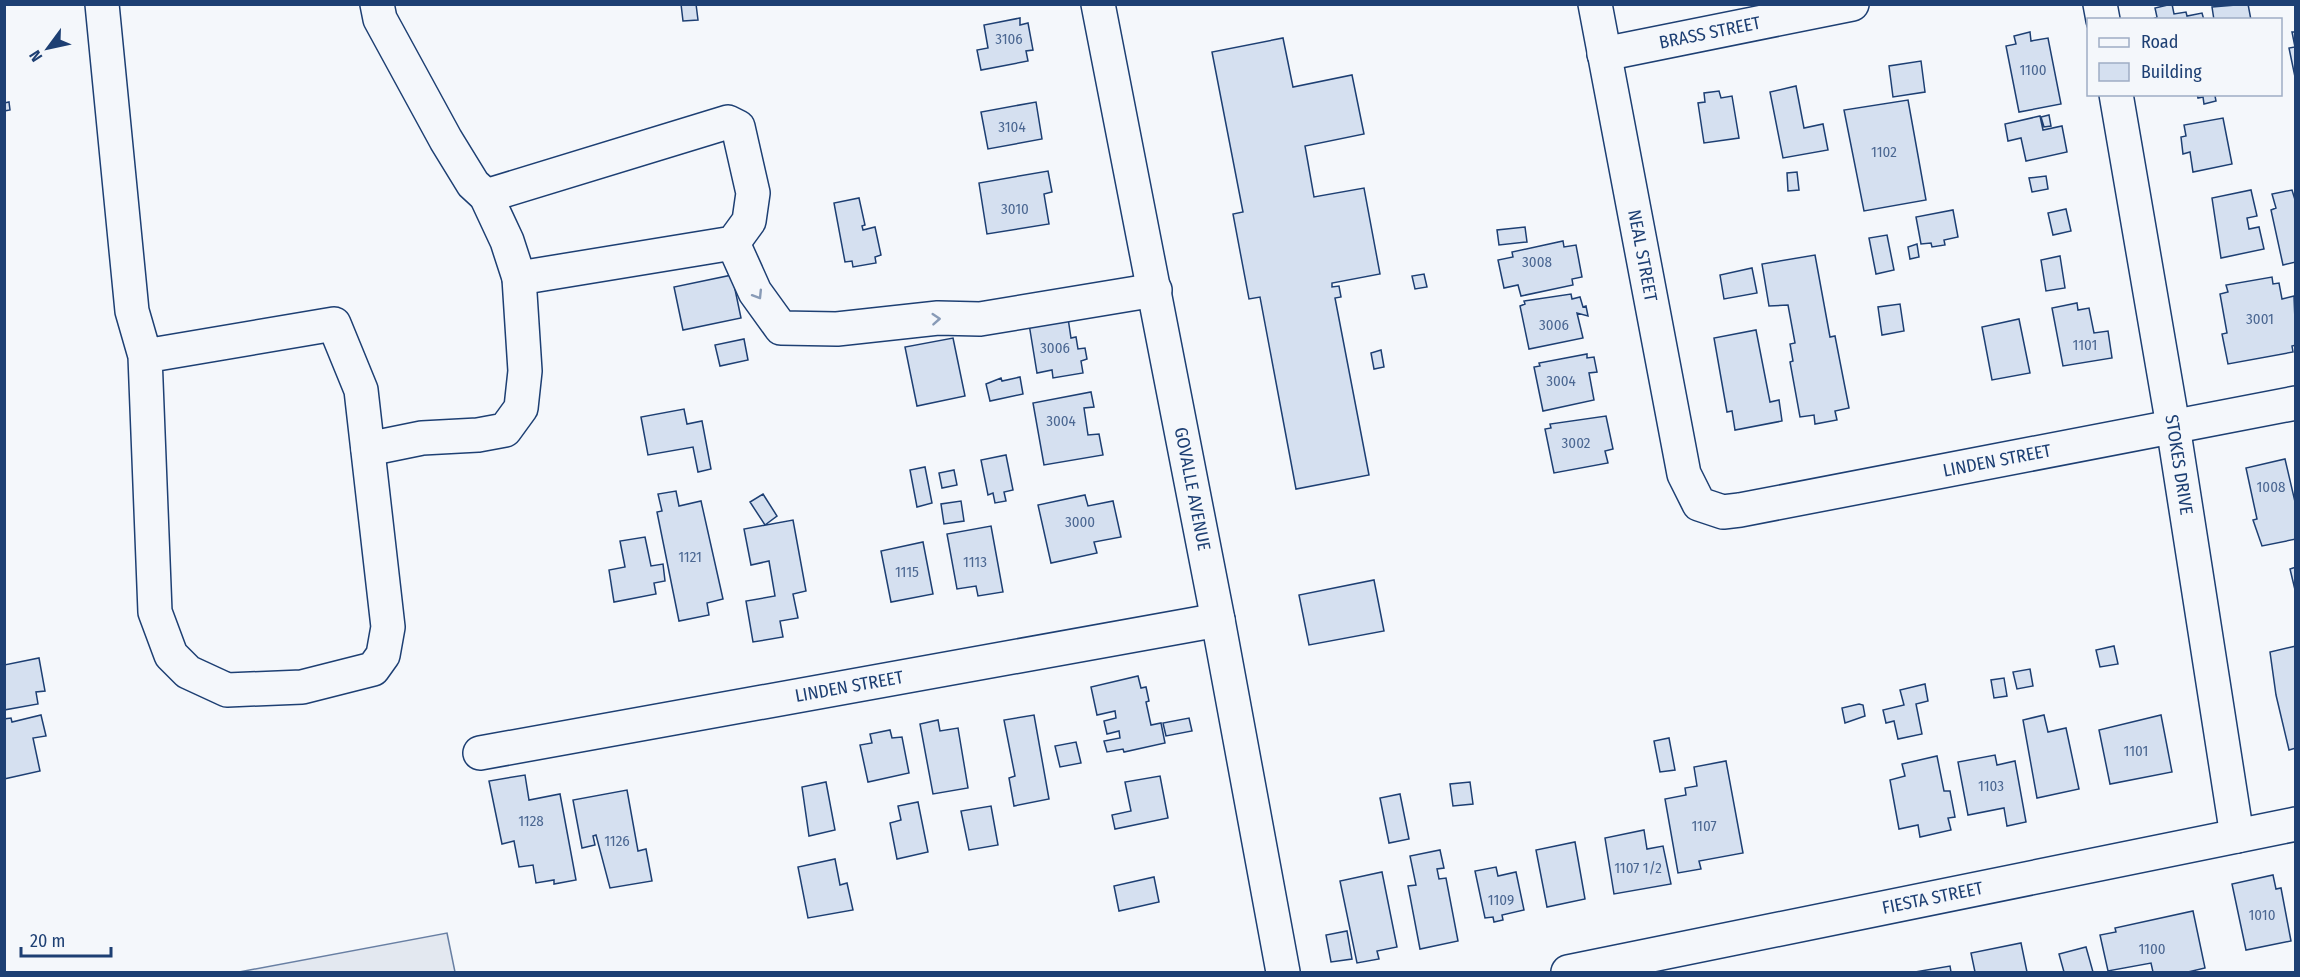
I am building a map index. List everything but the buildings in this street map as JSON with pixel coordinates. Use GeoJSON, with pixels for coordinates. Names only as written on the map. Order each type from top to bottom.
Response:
{"type":"FeatureCollection","features":[{"type":"Feature","properties":{"kind":"street"},"geometry":{"type":"LineString","coordinates":[[102,4],[132,311],[145,356],[155,612],[171,655],[188,672],[226,690],[302,687],[373,669],[384,655],[388,627],[368,449],[361,390],[334,324],[145,356]]}},
{"type":"Feature","properties":{"kind":"street"},"geometry":{"type":"LineString","coordinates":[[368,449],[422,438],[478,435],[505,430],[521,408],[525,371],[519,278],[507,241],[486,196],[473,184],[446,140],[380,19],[377,4]]}},
{"type":"Feature","properties":{"kind":"street","name":"GOVALLE AVENUE"},"geometry":{"type":"LineString","coordinates":[[1098,4],[1155,290],[1283,972]]}},
{"type":"Feature","properties":{"kind":"street","name":"NEAL STREET"},"geometry":{"type":"LineString","coordinates":[[1595,4],[1684,474],[1699,504]]}},
{"type":"Feature","properties":{"kind":"street","name":"BRASS STREET"},"geometry":{"type":"LineString","coordinates":[[1604,54],[1852,4]]}},
{"type":"Feature","properties":{"kind":"street","name":"STOKES DRIVE"},"geometry":{"type":"LineString","coordinates":[[2116,96],[2173,426],[2237,836]]}},
{"type":"Feature","properties":{"kind":"street"},"geometry":{"type":"LineString","coordinates":[[486,196],[728,122],[738,127],[753,193],[749,221],[733,243],[519,278]]}},
{"type":"Feature","properties":{"kind":"street"},"geometry":{"type":"LineString","coordinates":[[733,243],[756,292],[781,328],[837,329],[938,318],[980,319],[1155,290]]}},
{"type":"Feature","properties":{"kind":"street","name":"LINDEN STREET"},"geometry":{"type":"LineString","coordinates":[[1699,504],[1724,512],[1740,510],[2295,403]]}},
{"type":"Feature","properties":{"kind":"street","name":"LINDEN STREET"},"geometry":{"type":"LineString","coordinates":[[480,753],[1218,620]]}},
{"type":"Feature","properties":{"kind":"street","name":"FIESTA STREET"},"geometry":{"type":"LineString","coordinates":[[1568,972],[2295,824]]}},
{"type":"Feature","properties":{"kind":"shaded area"},"geometry":{"type":"Polygon","coordinates":[[[447,933],[455,972],[239,972],[447,933]]]}}]}
